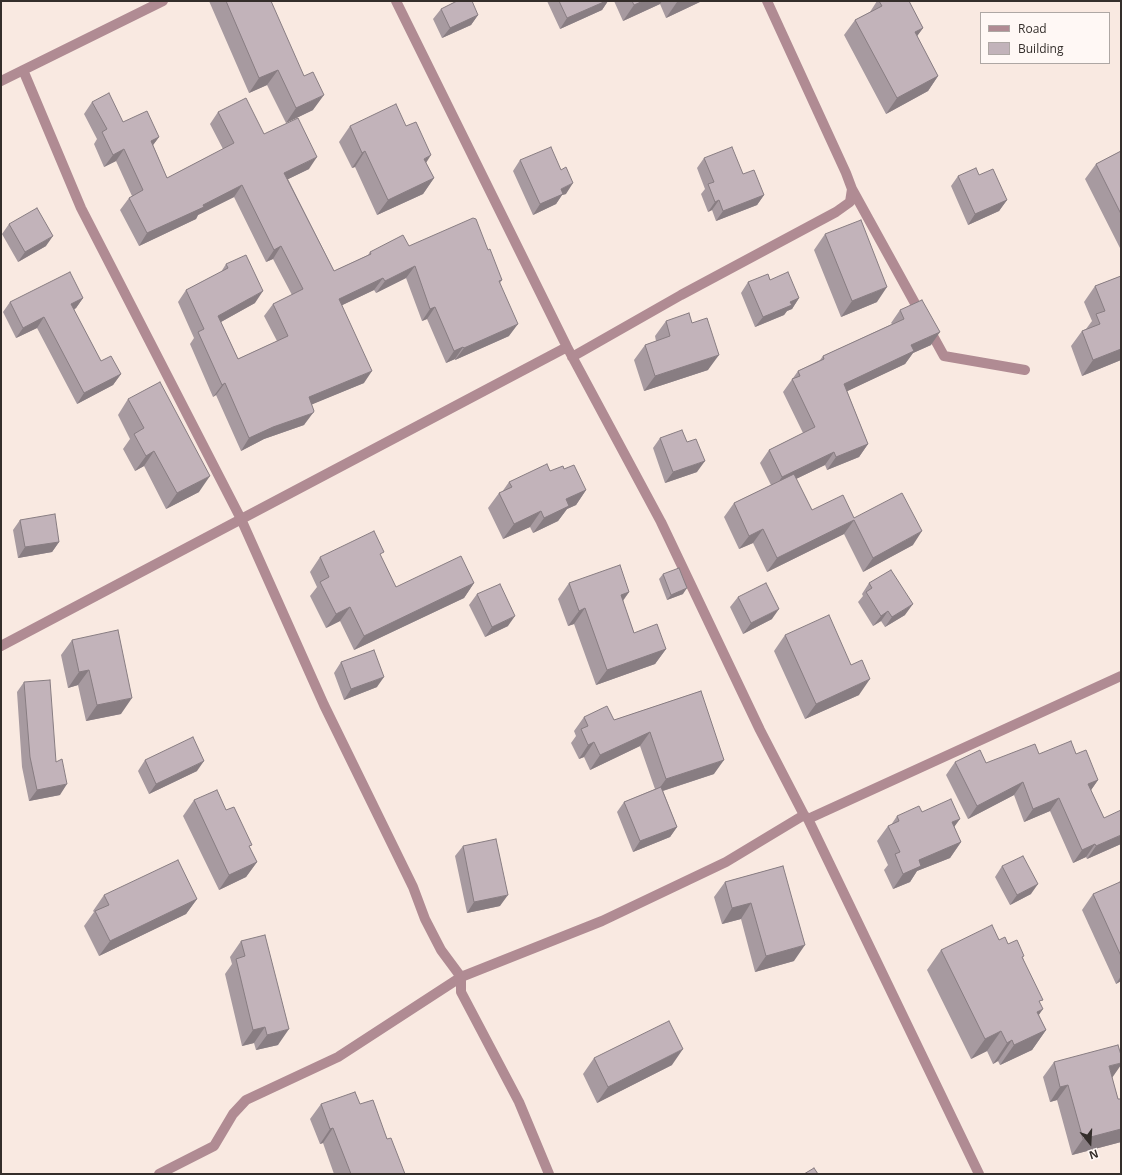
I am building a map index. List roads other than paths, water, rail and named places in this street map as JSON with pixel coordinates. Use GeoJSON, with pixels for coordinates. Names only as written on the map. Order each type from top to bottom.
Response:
{"type":"FeatureCollection","features":[{"type":"Feature","properties":{"kind":"street"},"geometry":{"type":"LineString","coordinates":[[1,81],[163,1]]}},
{"type":"Feature","properties":{"kind":"street"},"geometry":{"type":"LineString","coordinates":[[396,1],[572,357],[660,522],[760,730],[806,817],[979,1174]]}},
{"type":"Feature","properties":{"kind":"street"},"geometry":{"type":"LineString","coordinates":[[768,1],[852,189],[944,356],[1025,370]]}},
{"type":"Feature","properties":{"kind":"street"},"geometry":{"type":"LineString","coordinates":[[23,70],[81,208],[241,519],[324,705],[413,887],[425,919],[441,950],[461,977],[461,992],[519,1102],[549,1174]]}},
{"type":"Feature","properties":{"kind":"street"},"geometry":{"type":"LineString","coordinates":[[572,357],[640,318],[836,212],[850,202],[852,189]]}},
{"type":"Feature","properties":{"kind":"street"},"geometry":{"type":"LineString","coordinates":[[1,646],[567,347]]}},
{"type":"Feature","properties":{"kind":"street"},"geometry":{"type":"LineString","coordinates":[[159,1174],[214,1146],[233,1114],[246,1100],[338,1057],[461,977],[602,921],[726,862],[806,817],[1121,676]]}}]}
